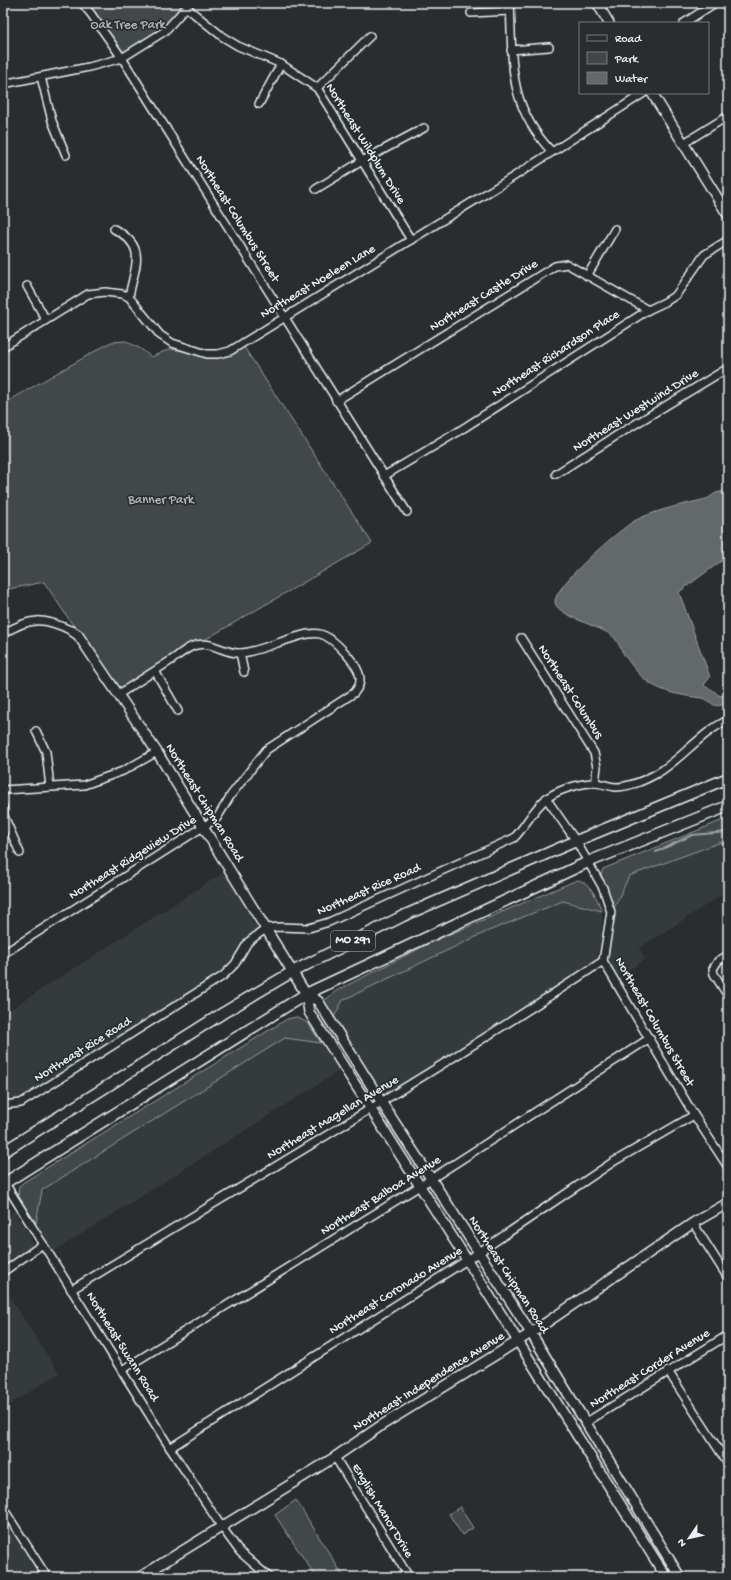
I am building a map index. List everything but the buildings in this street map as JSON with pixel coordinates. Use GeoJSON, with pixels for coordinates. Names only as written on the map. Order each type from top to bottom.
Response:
{"type":"FeatureCollection","features":[{"type":"Feature","properties":{"kind":"main road"},"geometry":{"type":"LineString","coordinates":[[597,3],[608,22]]}},
{"type":"Feature","properties":{"kind":"main road"},"geometry":{"type":"LineString","coordinates":[[653,94],[728,215]]}},
{"type":"Feature","properties":{"kind":"main road","name":"Northeast Chipman Road"},"geometry":{"type":"LineString","coordinates":[[72,631],[78,635],[157,752],[267,928],[306,994],[309,1012],[468,1260],[666,1577]]}},
{"type":"Feature","properties":{"kind":"main road","name":"MO 291"},"geometry":{"type":"LineString","coordinates":[[6,1149],[223,1013],[292,972],[402,916],[576,841],[728,778]]}},
{"type":"Feature","properties":{"kind":"main road","name":"MO 291"},"geometry":{"type":"LineString","coordinates":[[4,1182],[306,994],[588,862],[728,806]]}},
{"type":"Feature","properties":{"kind":"main road","name":"Northeast Chipman Road"},"geometry":{"type":"LineString","coordinates":[[306,994],[318,1001],[478,1253],[531,1333],[680,1577]]}},
{"type":"Feature","properties":{"kind":"main road"},"geometry":{"type":"LineString","coordinates":[[340,1061],[351,1054]]}},
{"type":"Feature","properties":{"kind":"main road","name":"Northeast Independence Avenue"},"geometry":{"type":"LineString","coordinates":[[140,1577],[335,1457],[382,1425],[518,1342],[693,1223],[728,1203]]}},
{"type":"Feature","properties":{"kind":"main road"},"geometry":{"type":"LineString","coordinates":[[575,1431],[581,1429],[586,1434],[621,1487],[633,1500]]}},
{"type":"Feature","properties":{"kind":"street","name":"Northeast Columbus Street"},"geometry":{"type":"LineString","coordinates":[[82,3],[122,58],[407,512]]}},
{"type":"Feature","properties":{"kind":"street"},"geometry":{"type":"LineString","coordinates":[[510,3],[511,50],[515,88],[520,103],[532,126],[542,141],[552,152]]}},
{"type":"Feature","properties":{"kind":"street"},"geometry":{"type":"LineString","coordinates":[[686,22],[715,3]]}},
{"type":"Feature","properties":{"kind":"street"},"geometry":{"type":"LineString","coordinates":[[3,84],[89,67],[122,58],[165,31],[189,6]]}},
{"type":"Feature","properties":{"kind":"street","name":"Northeast Wildplum Drive"},"geometry":{"type":"LineString","coordinates":[[189,6],[238,46],[281,64],[317,88],[411,240]]}},
{"type":"Feature","properties":{"kind":"street"},"geometry":{"type":"LineString","coordinates":[[471,13],[510,11]]}},
{"type":"Feature","properties":{"kind":"street"},"geometry":{"type":"LineString","coordinates":[[317,88],[370,36]]}},
{"type":"Feature","properties":{"kind":"street"},"geometry":{"type":"LineString","coordinates":[[511,50],[549,47]]}},
{"type":"Feature","properties":{"kind":"street"},"geometry":{"type":"LineString","coordinates":[[259,104],[281,64]]}},
{"type":"Feature","properties":{"kind":"street"},"geometry":{"type":"LineString","coordinates":[[41,76],[52,121],[66,155]]}},
{"type":"Feature","properties":{"kind":"street","name":"Northeast Noeleen Lane"},"geometry":{"type":"LineString","coordinates":[[129,297],[160,336],[172,343],[207,354],[218,354],[230,351],[411,240],[642,94]]}},
{"type":"Feature","properties":{"kind":"street"},"geometry":{"type":"LineString","coordinates":[[684,143],[728,116]]}},
{"type":"Feature","properties":{"kind":"street"},"geometry":{"type":"LineString","coordinates":[[316,189],[362,161],[424,128]]}},
{"type":"Feature","properties":{"kind":"street"},"geometry":{"type":"LineString","coordinates":[[3,347],[95,292],[122,294],[129,297],[137,267],[136,252],[130,239],[114,229]]}},
{"type":"Feature","properties":{"kind":"street"},"geometry":{"type":"LineString","coordinates":[[587,276],[615,229]]}},
{"type":"Feature","properties":{"kind":"street","name":"Northeast Richardson Place"},"geometry":{"type":"LineString","coordinates":[[384,476],[456,433],[648,310],[676,295],[704,255],[728,240]]}},
{"type":"Feature","properties":{"kind":"street","name":"Northeast Castle Drive"},"geometry":{"type":"LineString","coordinates":[[336,401],[556,266],[567,264],[648,310]]}},
{"type":"Feature","properties":{"kind":"street"},"geometry":{"type":"LineString","coordinates":[[27,286],[46,320]]}},
{"type":"Feature","properties":{"kind":"street","name":"Northeast Westwind Drive"},"geometry":{"type":"LineString","coordinates":[[556,474],[728,368]]}},
{"type":"Feature","properties":{"kind":"street"},"geometry":{"type":"LineString","coordinates":[[3,634],[15,626],[34,620],[55,623],[72,631]]}},
{"type":"Feature","properties":{"kind":"street","name":"Northeast Ridgeview Drive"},"geometry":{"type":"LineString","coordinates":[[3,954],[204,828],[217,818],[231,795],[266,750],[354,693],[359,687],[360,680],[358,672],[344,652],[337,644],[320,634],[302,636],[240,653]]}},
{"type":"Feature","properties":{"kind":"street","name":"Northeast Columbus"},"geometry":{"type":"LineString","coordinates":[[521,638],[594,752],[597,767],[595,783]]}},
{"type":"Feature","properties":{"kind":"street"},"geometry":{"type":"LineString","coordinates":[[119,694],[194,646],[209,644],[229,652],[240,653],[244,672]]}},
{"type":"Feature","properties":{"kind":"street"},"geometry":{"type":"LineString","coordinates":[[155,671],[178,711]]}},
{"type":"Feature","properties":{"kind":"street","name":"Northeast Rice Road"},"geometry":{"type":"LineString","coordinates":[[3,1105],[21,1103],[224,976],[235,964],[248,942],[267,928],[309,928],[329,922],[514,838],[523,829],[530,814],[546,798],[571,788],[595,783],[615,786],[635,784],[651,776],[716,725],[728,720]]}},
{"type":"Feature","properties":{"kind":"street"},"geometry":{"type":"LineString","coordinates":[[36,731],[46,752],[50,787]]}},
{"type":"Feature","properties":{"kind":"street"},"geometry":{"type":"LineString","coordinates":[[3,790],[84,785],[123,770],[157,752]]}},
{"type":"Feature","properties":{"kind":"street","name":"Northeast Columbus Street"},"geometry":{"type":"LineString","coordinates":[[546,798],[576,841],[603,888],[611,912],[603,961],[650,1038],[694,1115],[728,1167]]}},
{"type":"Feature","properties":{"kind":"street"},"geometry":{"type":"LineString","coordinates":[[3,807],[4,816],[20,852]]}},
{"type":"Feature","properties":{"kind":"street"},"geometry":{"type":"LineString","coordinates":[[728,955],[718,961],[713,969],[714,974],[728,996]]}},
{"type":"Feature","properties":{"kind":"street","name":"Northeast Magellan Avenue"},"geometry":{"type":"LineString","coordinates":[[71,1290],[382,1103],[504,1027],[603,961]]}},
{"type":"Feature","properties":{"kind":"street","name":"Northeast Balboa Avenue"},"geometry":{"type":"LineString","coordinates":[[122,1370],[420,1185],[650,1038]]}},
{"type":"Feature","properties":{"kind":"street","name":"Northeast Coronado Avenue"},"geometry":{"type":"LineString","coordinates":[[170,1448],[468,1260],[613,1162],[694,1115]]}},
{"type":"Feature","properties":{"kind":"street","name":"Northeast Swann Road"},"geometry":{"type":"LineString","coordinates":[[4,1182],[170,1448],[221,1526],[240,1552],[269,1577]]}},
{"type":"Feature","properties":{"kind":"street"},"geometry":{"type":"LineString","coordinates":[[693,1223],[728,1278]]}},
{"type":"Feature","properties":{"kind":"street"},"geometry":{"type":"LineString","coordinates":[[3,1272],[43,1244]]}},
{"type":"Feature","properties":{"kind":"street","name":"Northeast Corder Avenue"},"geometry":{"type":"LineString","coordinates":[[585,1423],[728,1335]]}},
{"type":"Feature","properties":{"kind":"street"},"geometry":{"type":"LineString","coordinates":[[668,1371],[728,1464]]}},
{"type":"Feature","properties":{"kind":"street","name":"English Manor Drive"},"geometry":{"type":"LineString","coordinates":[[335,1457],[409,1577]]}},
{"type":"Feature","properties":{"kind":"street"},"geometry":{"type":"LineString","coordinates":[[3,1508],[47,1577]]}},
{"type":"Feature","properties":{"kind":"shaded area"},"geometry":{"type":"Polygon","coordinates":[[[721,842],[728,856],[728,891],[639,948],[645,959],[613,981],[606,958],[611,913],[629,876],[721,842]]]}},
{"type":"Feature","properties":{"kind":"shaded area"},"geometry":{"type":"Polygon","coordinates":[[[224,872],[257,928],[256,933],[227,970],[19,1101],[3,1103],[3,1014],[224,872]]]}},
{"type":"Feature","properties":{"kind":"shaded area"},"geometry":{"type":"Polygon","coordinates":[[[563,901],[602,911],[602,933],[595,963],[386,1097],[381,1097],[332,1021],[342,1000],[486,932],[563,901]]]}},
{"type":"Feature","properties":{"kind":"shaded area"},"geometry":{"type":"Polygon","coordinates":[[[285,1038],[321,1043],[339,1071],[50,1254],[51,1247],[36,1223],[42,1190],[285,1038]]]}},
{"type":"Feature","properties":{"kind":"shaded area"},"geometry":{"type":"Polygon","coordinates":[[[14,1211],[31,1238],[32,1246],[3,1267],[3,1219],[14,1211]]]}},
{"type":"Feature","properties":{"kind":"shaded area"},"geometry":{"type":"Polygon","coordinates":[[[3,1287],[59,1373],[3,1409],[3,1287]]]}},
{"type":"Feature","properties":{"kind":"shaded area"},"geometry":{"type":"Polygon","coordinates":[[[3,1514],[33,1561],[42,1577],[3,1577],[3,1514]]]}},
{"type":"Feature","properties":{"kind":"green space","name":"Oak Tree Park"},"geometry":{"type":"Polygon","coordinates":[[[85,3],[187,3],[171,21],[129,51],[122,53],[85,3]]]}},
{"type":"Feature","properties":{"kind":"green space","name":"Banner Park"},"geometry":{"type":"Polygon","coordinates":[[[126,341],[141,349],[151,357],[170,349],[207,354],[242,344],[372,543],[194,646],[119,694],[44,582],[3,590],[3,404],[111,342],[126,341]]]}},
{"type":"Feature","properties":{"kind":"green space"},"geometry":{"type":"Polygon","coordinates":[[[728,818],[728,856],[721,842],[629,876],[614,908],[601,874],[603,869],[728,818]]]}},
{"type":"Feature","properties":{"kind":"green space"},"geometry":{"type":"Polygon","coordinates":[[[577,880],[582,881],[590,888],[596,896],[602,911],[563,901],[486,932],[343,1000],[332,1021],[324,1007],[324,1001],[336,991],[434,941],[577,880]]]}},
{"type":"Feature","properties":{"kind":"green space"},"geometry":{"type":"Polygon","coordinates":[[[296,1017],[308,1023],[321,1043],[285,1038],[42,1190],[36,1223],[18,1196],[19,1186],[24,1182],[287,1019],[296,1017]]]}},
{"type":"Feature","properties":{"kind":"green space"},"geometry":{"type":"Polygon","coordinates":[[[296,1500],[344,1577],[316,1577],[275,1515],[296,1500]]]}},
{"type":"Feature","properties":{"kind":"green space"},"geometry":{"type":"Polygon","coordinates":[[[460,1507],[473,1528],[462,1535],[449,1514],[460,1507]]]}},
{"type":"Feature","properties":{"kind":"water"},"geometry":{"type":"Polygon","coordinates":[[[728,490],[728,556],[679,592],[710,677],[704,685],[718,695],[728,697],[728,702],[719,706],[705,699],[677,694],[657,688],[641,676],[633,667],[613,636],[563,612],[555,603],[557,595],[564,584],[575,572],[628,525],[645,516],[662,510],[706,499],[716,493],[728,490]]]}},
{"type":"Feature","properties":{"kind":"waterway"},"geometry":{"type":"LineString","coordinates":[[656,852],[692,835],[728,832]]}}]}
